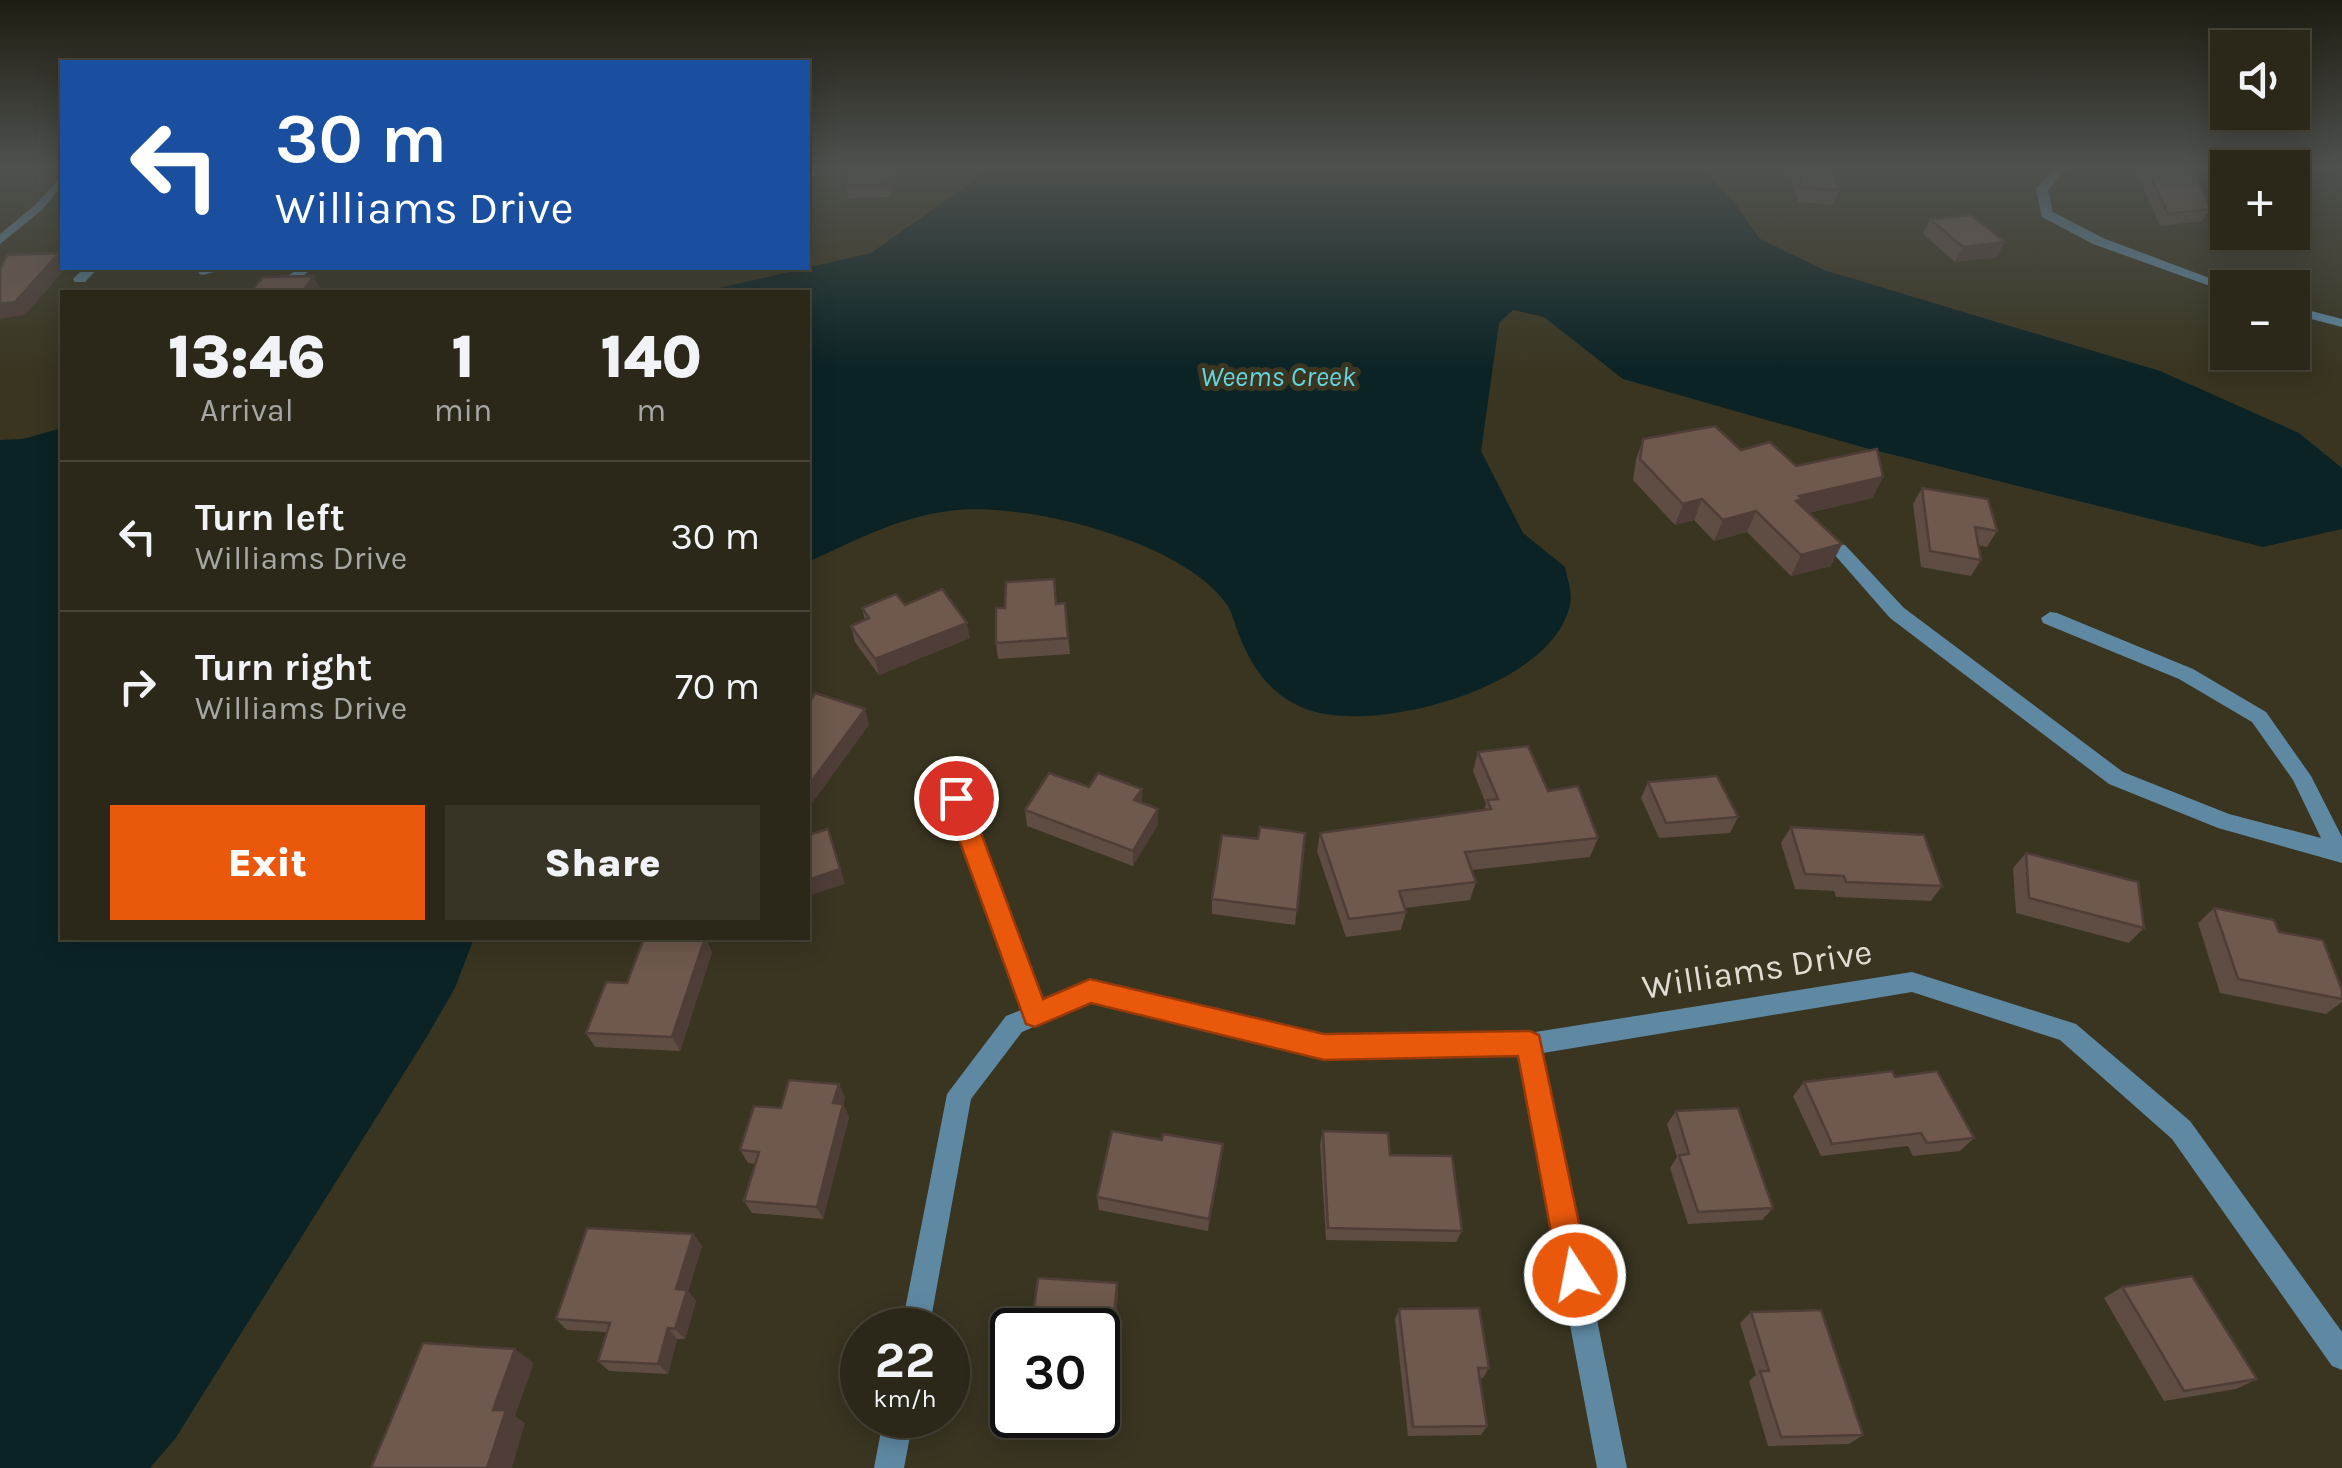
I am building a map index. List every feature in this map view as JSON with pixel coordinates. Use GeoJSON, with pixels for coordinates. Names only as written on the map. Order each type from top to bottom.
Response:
{"type":"FeatureCollection","features":[{"type":"Feature","properties":{"kind":"street"},"geometry":{"type":"LineString","coordinates":[[2086,235],[2210,281]]}},
{"type":"Feature","properties":{"kind":"street"},"geometry":{"type":"LineString","coordinates":[[2310,315],[2342,324]]}},
{"type":"Feature","properties":{"kind":"street"},"geometry":{"type":"LineString","coordinates":[[1839,549],[1896,613],[2116,778],[2225,822],[2340,856]]}},
{"type":"Feature","properties":{"kind":"street"},"geometry":{"type":"LineString","coordinates":[[2050,618],[2186,674],[2259,717],[2300,776],[2340,856]]}},
{"type":"Feature","properties":{"kind":"street"},"geometry":{"type":"LineString","coordinates":[[956,798],[1035,1015]]}},
{"type":"Feature","properties":{"kind":"street","name":"Williams Drive"},"geometry":{"type":"LineString","coordinates":[[919,1308],[959,1094],[1014,1024],[1090,991],[1324,1047],[1530,1044],[1912,982],[2068,1032],[2181,1130],[2342,1356]]}},
{"type":"Feature","properties":{"kind":"street"},"geometry":{"type":"LineString","coordinates":[[1530,1044],[1612,1468]]}},
{"type":"Feature","properties":{"kind":"street"},"geometry":{"type":"LineString","coordinates":[[889,1468],[895,1438]]}},
{"type":"Feature","properties":{"kind":"lane"},"geometry":{"type":"LineString","coordinates":[[204,271],[210,270]]}},
{"type":"Feature","properties":{"kind":"lane"},"geometry":{"type":"LineString","coordinates":[[290,280],[304,270]]}},
{"type":"Feature","properties":{"kind":"water","name":"Weems Creek"},"geometry":{"type":"Polygon","coordinates":[[[897,235],[1757,235],[1824,270],[2160,371],[2299,433],[2342,468],[2342,529],[2263,547],[1862,447],[1623,379],[1544,317],[1513,310],[1499,323],[1481,451],[1523,533],[1565,567],[1571,600],[1557,634],[1531,659],[1496,681],[1456,698],[1370,716],[1332,715],[1289,701],[1262,677],[1244,647],[1228,606],[1207,583],[1178,563],[1104,531],[1024,513],[957,510],[899,523],[810,561],[810,290],[711,290],[871,253],[897,235]]]}},
{"type":"Feature","properties":{"kind":"water"},"geometry":{"type":"Polygon","coordinates":[[[60,429],[60,940],[473,940],[455,988],[426,1038],[175,1439],[150,1468],[0,1468],[0,440],[23,439],[60,429]]]}},
{"type":"Feature","properties":{"kind":"building"},"geometry":{"type":"Polygon","coordinates":[[[1948,235],[1996,235],[2005,242],[1963,247],[1948,235]]]}},
{"type":"Feature","properties":{"kind":"building"},"geometry":{"type":"Polygon","coordinates":[[[59,253],[15,302],[0,304],[0,270],[7,255],[59,253]]]}},
{"type":"Feature","properties":{"kind":"building"},"geometry":{"type":"Polygon","coordinates":[[[314,276],[304,290],[253,290],[263,277],[314,276]]]}},
{"type":"Feature","properties":{"kind":"building"},"geometry":{"type":"Polygon","coordinates":[[[1715,426],[1741,450],[1770,442],[1796,466],[1877,449],[1883,477],[1799,496],[1803,499],[1796,501],[1842,544],[1801,555],[1756,511],[1723,520],[1702,499],[1683,504],[1640,459],[1643,439],[1715,426]]]}},
{"type":"Feature","properties":{"kind":"building"},"geometry":{"type":"Polygon","coordinates":[[[1922,488],[1988,499],[1997,531],[1975,527],[1981,560],[1930,551],[1922,488]]]}},
{"type":"Feature","properties":{"kind":"building"},"geometry":{"type":"Polygon","coordinates":[[[1054,579],[1056,604],[1065,603],[1068,638],[996,643],[996,608],[1005,608],[1006,582],[1054,579]]]}},
{"type":"Feature","properties":{"kind":"building"},"geometry":{"type":"Polygon","coordinates":[[[942,589],[967,623],[875,659],[851,626],[869,618],[862,608],[896,594],[905,605],[942,589]]]}},
{"type":"Feature","properties":{"kind":"building"},"geometry":{"type":"Polygon","coordinates":[[[815,693],[865,709],[810,783],[810,702],[815,693]]]}},
{"type":"Feature","properties":{"kind":"building"},"geometry":{"type":"Polygon","coordinates":[[[1528,746],[1548,791],[1578,786],[1598,838],[1465,852],[1476,882],[1399,891],[1406,912],[1349,919],[1320,833],[1491,809],[1487,800],[1498,799],[1478,752],[1528,746]]]}},
{"type":"Feature","properties":{"kind":"building"},"geometry":{"type":"Polygon","coordinates":[[[1049,773],[1089,787],[1098,773],[1142,789],[1134,800],[1158,809],[1133,851],[1025,810],[1049,773]]]}},
{"type":"Feature","properties":{"kind":"building"},"geometry":{"type":"Polygon","coordinates":[[[1717,776],[1738,817],[1666,823],[1648,782],[1717,776]]]}},
{"type":"Feature","properties":{"kind":"building"},"geometry":{"type":"Polygon","coordinates":[[[1260,827],[1305,833],[1297,910],[1212,899],[1222,835],[1258,839],[1260,827]]]}},
{"type":"Feature","properties":{"kind":"building"},"geometry":{"type":"Polygon","coordinates":[[[1791,827],[1924,835],[1942,886],[1846,882],[1844,876],[1805,874],[1791,827]]]}},
{"type":"Feature","properties":{"kind":"building"},"geometry":{"type":"Polygon","coordinates":[[[828,829],[840,869],[810,879],[810,834],[828,829]]]}},
{"type":"Feature","properties":{"kind":"building"},"geometry":{"type":"Polygon","coordinates":[[[2026,853],[2138,882],[2144,928],[2029,898],[2026,853]]]}},
{"type":"Feature","properties":{"kind":"building"},"geometry":{"type":"Polygon","coordinates":[[[2214,908],[2274,920],[2279,932],[2323,940],[2342,999],[2238,979],[2214,908]]]}},
{"type":"Feature","properties":{"kind":"building"},"geometry":{"type":"Polygon","coordinates":[[[643,940],[704,940],[672,1037],[586,1033],[606,982],[627,983],[643,940]]]}},
{"type":"Feature","properties":{"kind":"building"},"geometry":{"type":"Polygon","coordinates":[[[1892,1071],[1895,1077],[1937,1071],[1974,1138],[1927,1143],[1921,1133],[1832,1144],[1804,1082],[1892,1071]]]}},
{"type":"Feature","properties":{"kind":"building"},"geometry":{"type":"Polygon","coordinates":[[[789,1080],[839,1084],[833,1103],[843,1104],[817,1207],[744,1201],[759,1152],[740,1150],[754,1106],[781,1108],[789,1080]]]}},
{"type":"Feature","properties":{"kind":"building"},"geometry":{"type":"Polygon","coordinates":[[[1738,1108],[1773,1208],[1698,1212],[1679,1155],[1689,1154],[1676,1111],[1738,1108]]]}},
{"type":"Feature","properties":{"kind":"building"},"geometry":{"type":"Polygon","coordinates":[[[1112,1131],[1162,1140],[1163,1134],[1223,1144],[1209,1219],[1097,1197],[1112,1131]]]}},
{"type":"Feature","properties":{"kind":"building"},"geometry":{"type":"Polygon","coordinates":[[[1323,1131],[1388,1133],[1390,1155],[1452,1156],[1462,1231],[1328,1228],[1323,1131]]]}},
{"type":"Feature","properties":{"kind":"building"},"geometry":{"type":"Polygon","coordinates":[[[587,1228],[693,1234],[676,1289],[687,1290],[675,1329],[668,1328],[658,1364],[598,1361],[610,1323],[556,1319],[587,1228]]]}},
{"type":"Feature","properties":{"kind":"building"},"geometry":{"type":"Polygon","coordinates":[[[2192,1276],[2257,1379],[2184,1391],[2122,1287],[2192,1276]]]}},
{"type":"Feature","properties":{"kind":"building"},"geometry":{"type":"Polygon","coordinates":[[[1038,1278],[1117,1283],[1115,1308],[1034,1308],[1038,1278]]]}},
{"type":"Feature","properties":{"kind":"building"},"geometry":{"type":"Polygon","coordinates":[[[1479,1308],[1489,1368],[1478,1368],[1487,1426],[1413,1427],[1399,1309],[1479,1308]]]}},
{"type":"Feature","properties":{"kind":"building"},"geometry":{"type":"Polygon","coordinates":[[[1821,1310],[1863,1435],[1781,1437],[1760,1371],[1769,1371],[1751,1312],[1821,1310]]]}},
{"type":"Feature","properties":{"kind":"building"},"geometry":{"type":"Polygon","coordinates":[[[423,1343],[515,1349],[493,1410],[506,1410],[487,1468],[371,1468],[423,1343]]]}},
{"type":"Feature","properties":{"kind":"route"},"geometry":{"type":"LineString","coordinates":[[956,798],[1035,1015],[1090,991],[1324,1047],[1530,1044],[1575,1275]]}}]}
